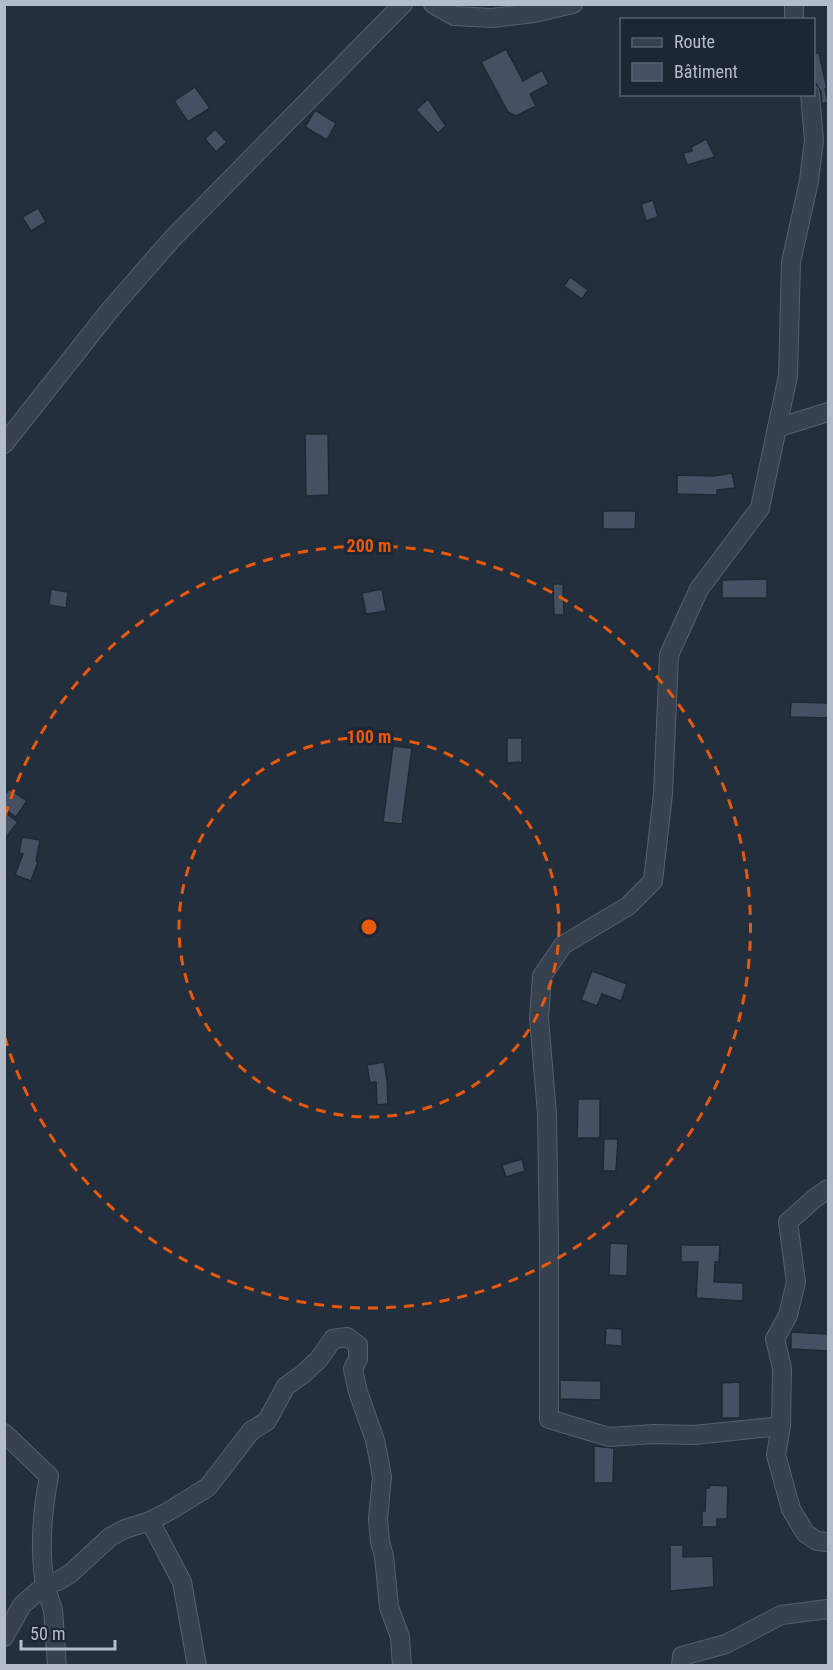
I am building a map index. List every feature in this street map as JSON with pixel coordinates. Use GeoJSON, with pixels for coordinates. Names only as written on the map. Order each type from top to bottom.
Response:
{"type":"FeatureCollection","features":[{"type":"Feature","properties":{"kind":"street"},"geometry":{"type":"LineString","coordinates":[[4,444],[110,310],[172,238],[403,4]]}},
{"type":"Feature","properties":{"kind":"street"},"geometry":{"type":"LineString","coordinates":[[433,4],[454,16],[492,18],[534,13],[573,4]]}},
{"type":"Feature","properties":{"kind":"street"},"geometry":{"type":"LineString","coordinates":[[781,1426],[694,1435],[609,1437],[549,1419],[547,1114],[539,1018],[542,976],[563,945],[628,906],[653,881],[663,794],[669,656],[699,589],[760,507],[788,376],[791,262],[809,181],[814,140],[810,96]]}},
{"type":"Feature","properties":{"kind":"street"},"geometry":{"type":"LineString","coordinates":[[777,428],[828,412]]}},
{"type":"Feature","properties":{"kind":"street"},"geometry":{"type":"LineString","coordinates":[[828,1189],[788,1222],[796,1282],[788,1315],[775,1339],[782,1368],[781,1426],[776,1455],[791,1509],[806,1533],[817,1541],[828,1542]]}},
{"type":"Feature","properties":{"kind":"street"},"geometry":{"type":"LineString","coordinates":[[4,1637],[22,1605],[45,1585],[58,1581],[71,1573],[110,1538],[125,1529],[150,1521],[208,1486],[250,1431],[267,1420],[286,1386],[319,1359],[333,1339],[347,1337],[358,1345],[358,1359],[353,1369],[382,1477],[378,1519],[380,1542],[384,1556],[389,1607],[400,1638],[402,1665]]}},
{"type":"Feature","properties":{"kind":"street"},"geometry":{"type":"LineString","coordinates":[[4,1433],[49,1476],[42,1515],[42,1563],[45,1585],[53,1610],[57,1665]]}},
{"type":"Feature","properties":{"kind":"street"},"geometry":{"type":"LineString","coordinates":[[150,1521],[182,1582],[197,1665]]}},
{"type":"Feature","properties":{"kind":"street"},"geometry":{"type":"LineString","coordinates":[[681,1665],[682,1656],[726,1644],[781,1615],[828,1609]]}},
{"type":"Feature","properties":{"kind":"building"},"geometry":{"type":"Polygon","coordinates":[[[506,49],[523,81],[542,70],[549,84],[530,94],[536,106],[516,116],[508,112],[481,62],[506,49]]]}},
{"type":"Feature","properties":{"kind":"building"},"geometry":{"type":"Polygon","coordinates":[[[815,53],[819,53],[828,102],[822,104],[821,92],[815,82],[815,53]]]}},
{"type":"Feature","properties":{"kind":"building"},"geometry":{"type":"Polygon","coordinates":[[[195,87],[210,108],[188,122],[174,101],[195,87]]]}},
{"type":"Feature","properties":{"kind":"building"},"geometry":{"type":"Polygon","coordinates":[[[428,99],[446,126],[438,133],[416,110],[428,99]]]}},
{"type":"Feature","properties":{"kind":"building"},"geometry":{"type":"Polygon","coordinates":[[[315,110],[336,123],[327,140],[305,127],[315,110]]]}},
{"type":"Feature","properties":{"kind":"building"},"geometry":{"type":"Polygon","coordinates":[[[215,129],[227,142],[216,152],[205,139],[215,129]]]}},
{"type":"Feature","properties":{"kind":"building"},"geometry":{"type":"Polygon","coordinates":[[[706,139],[715,157],[687,165],[683,153],[692,151],[691,147],[706,139]]]}},
{"type":"Feature","properties":{"kind":"building"},"geometry":{"type":"Polygon","coordinates":[[[653,200],[658,217],[646,221],[641,204],[653,200]]]}},
{"type":"Feature","properties":{"kind":"building"},"geometry":{"type":"Polygon","coordinates":[[[38,208],[46,222],[31,231],[22,217],[38,208]]]}},
{"type":"Feature","properties":{"kind":"building"},"geometry":{"type":"Polygon","coordinates":[[[570,277],[588,290],[582,299],[564,286],[570,277]]]}},
{"type":"Feature","properties":{"kind":"building"},"geometry":{"type":"Polygon","coordinates":[[[305,434],[328,434],[329,495],[306,496],[305,434]]]}},
{"type":"Feature","properties":{"kind":"building"},"geometry":{"type":"Polygon","coordinates":[[[732,473],[735,488],[717,490],[717,495],[677,494],[677,475],[714,476],[732,473]]]}},
{"type":"Feature","properties":{"kind":"building"},"geometry":{"type":"Polygon","coordinates":[[[603,511],[636,511],[635,529],[603,529],[603,511]]]}},
{"type":"Feature","properties":{"kind":"building"},"geometry":{"type":"Polygon","coordinates":[[[767,579],[767,598],[722,598],[722,580],[767,579]]]}},
{"type":"Feature","properties":{"kind":"building"},"geometry":{"type":"Polygon","coordinates":[[[553,584],[563,584],[564,615],[554,615],[553,584]]]}},
{"type":"Feature","properties":{"kind":"building"},"geometry":{"type":"Polygon","coordinates":[[[51,589],[68,592],[66,608],[49,605],[51,589]]]}},
{"type":"Feature","properties":{"kind":"building"},"geometry":{"type":"Polygon","coordinates":[[[382,589],[386,611],[366,614],[362,593],[382,589]]]}},
{"type":"Feature","properties":{"kind":"building"},"geometry":{"type":"Polygon","coordinates":[[[791,702],[828,703],[828,718],[790,717],[791,702]]]}},
{"type":"Feature","properties":{"kind":"building"},"geometry":{"type":"Polygon","coordinates":[[[507,738],[522,738],[522,762],[507,763],[507,738]]]}},
{"type":"Feature","properties":{"kind":"building"},"geometry":{"type":"Polygon","coordinates":[[[393,746],[412,748],[402,824],[383,822],[393,746]]]}},
{"type":"Feature","properties":{"kind":"building"},"geometry":{"type":"Polygon","coordinates":[[[9,789],[27,801],[16,817],[4,809],[4,796],[9,789]]]}},
{"type":"Feature","properties":{"kind":"building"},"geometry":{"type":"Polygon","coordinates":[[[4,812],[18,822],[4,840],[4,812]]]}},
{"type":"Feature","properties":{"kind":"building"},"geometry":{"type":"Polygon","coordinates":[[[22,837],[40,840],[36,861],[38,862],[31,881],[15,875],[23,854],[19,853],[22,837]]]}},
{"type":"Feature","properties":{"kind":"building"},"geometry":{"type":"Polygon","coordinates":[[[592,971],[627,984],[621,1001],[602,994],[597,1006],[581,1000],[592,971]]]}},
{"type":"Feature","properties":{"kind":"building"},"geometry":{"type":"Polygon","coordinates":[[[384,1062],[388,1104],[377,1105],[376,1082],[370,1083],[367,1065],[384,1062]]]}},
{"type":"Feature","properties":{"kind":"building"},"geometry":{"type":"Polygon","coordinates":[[[578,1099],[600,1099],[600,1138],[577,1138],[578,1099]]]}},
{"type":"Feature","properties":{"kind":"building"},"geometry":{"type":"Polygon","coordinates":[[[604,1139],[618,1139],[616,1171],[603,1171],[604,1139]]]}},
{"type":"Feature","properties":{"kind":"building"},"geometry":{"type":"Polygon","coordinates":[[[522,1159],[525,1171],[506,1177],[502,1165],[522,1159]]]}},
{"type":"Feature","properties":{"kind":"building"},"geometry":{"type":"Polygon","coordinates":[[[610,1243],[628,1244],[627,1276],[609,1275],[610,1243]]]}},
{"type":"Feature","properties":{"kind":"building"},"geometry":{"type":"Polygon","coordinates":[[[681,1245],[720,1245],[719,1262],[715,1262],[714,1282],[743,1283],[743,1301],[696,1298],[698,1262],[681,1262],[681,1245]]]}},
{"type":"Feature","properties":{"kind":"building"},"geometry":{"type":"Polygon","coordinates":[[[606,1328],[622,1329],[622,1346],[605,1345],[606,1328]]]}},
{"type":"Feature","properties":{"kind":"building"},"geometry":{"type":"Polygon","coordinates":[[[791,1332],[828,1334],[828,1351],[791,1349],[791,1332]]]}},
{"type":"Feature","properties":{"kind":"building"},"geometry":{"type":"Polygon","coordinates":[[[560,1380],[601,1381],[601,1400],[560,1399],[560,1380]]]}},
{"type":"Feature","properties":{"kind":"building"},"geometry":{"type":"Polygon","coordinates":[[[740,1382],[740,1418],[722,1418],[722,1383],[740,1382]]]}},
{"type":"Feature","properties":{"kind":"building"},"geometry":{"type":"Polygon","coordinates":[[[594,1446],[614,1448],[613,1483],[594,1483],[594,1446]]]}},
{"type":"Feature","properties":{"kind":"building"},"geometry":{"type":"Polygon","coordinates":[[[709,1485],[728,1486],[727,1519],[717,1519],[717,1527],[702,1527],[702,1511],[705,1511],[706,1488],[709,1488],[709,1485]]]}},
{"type":"Feature","properties":{"kind":"building"},"geometry":{"type":"Polygon","coordinates":[[[670,1545],[683,1545],[683,1557],[713,1556],[714,1587],[670,1591],[670,1545]]]}}]}
